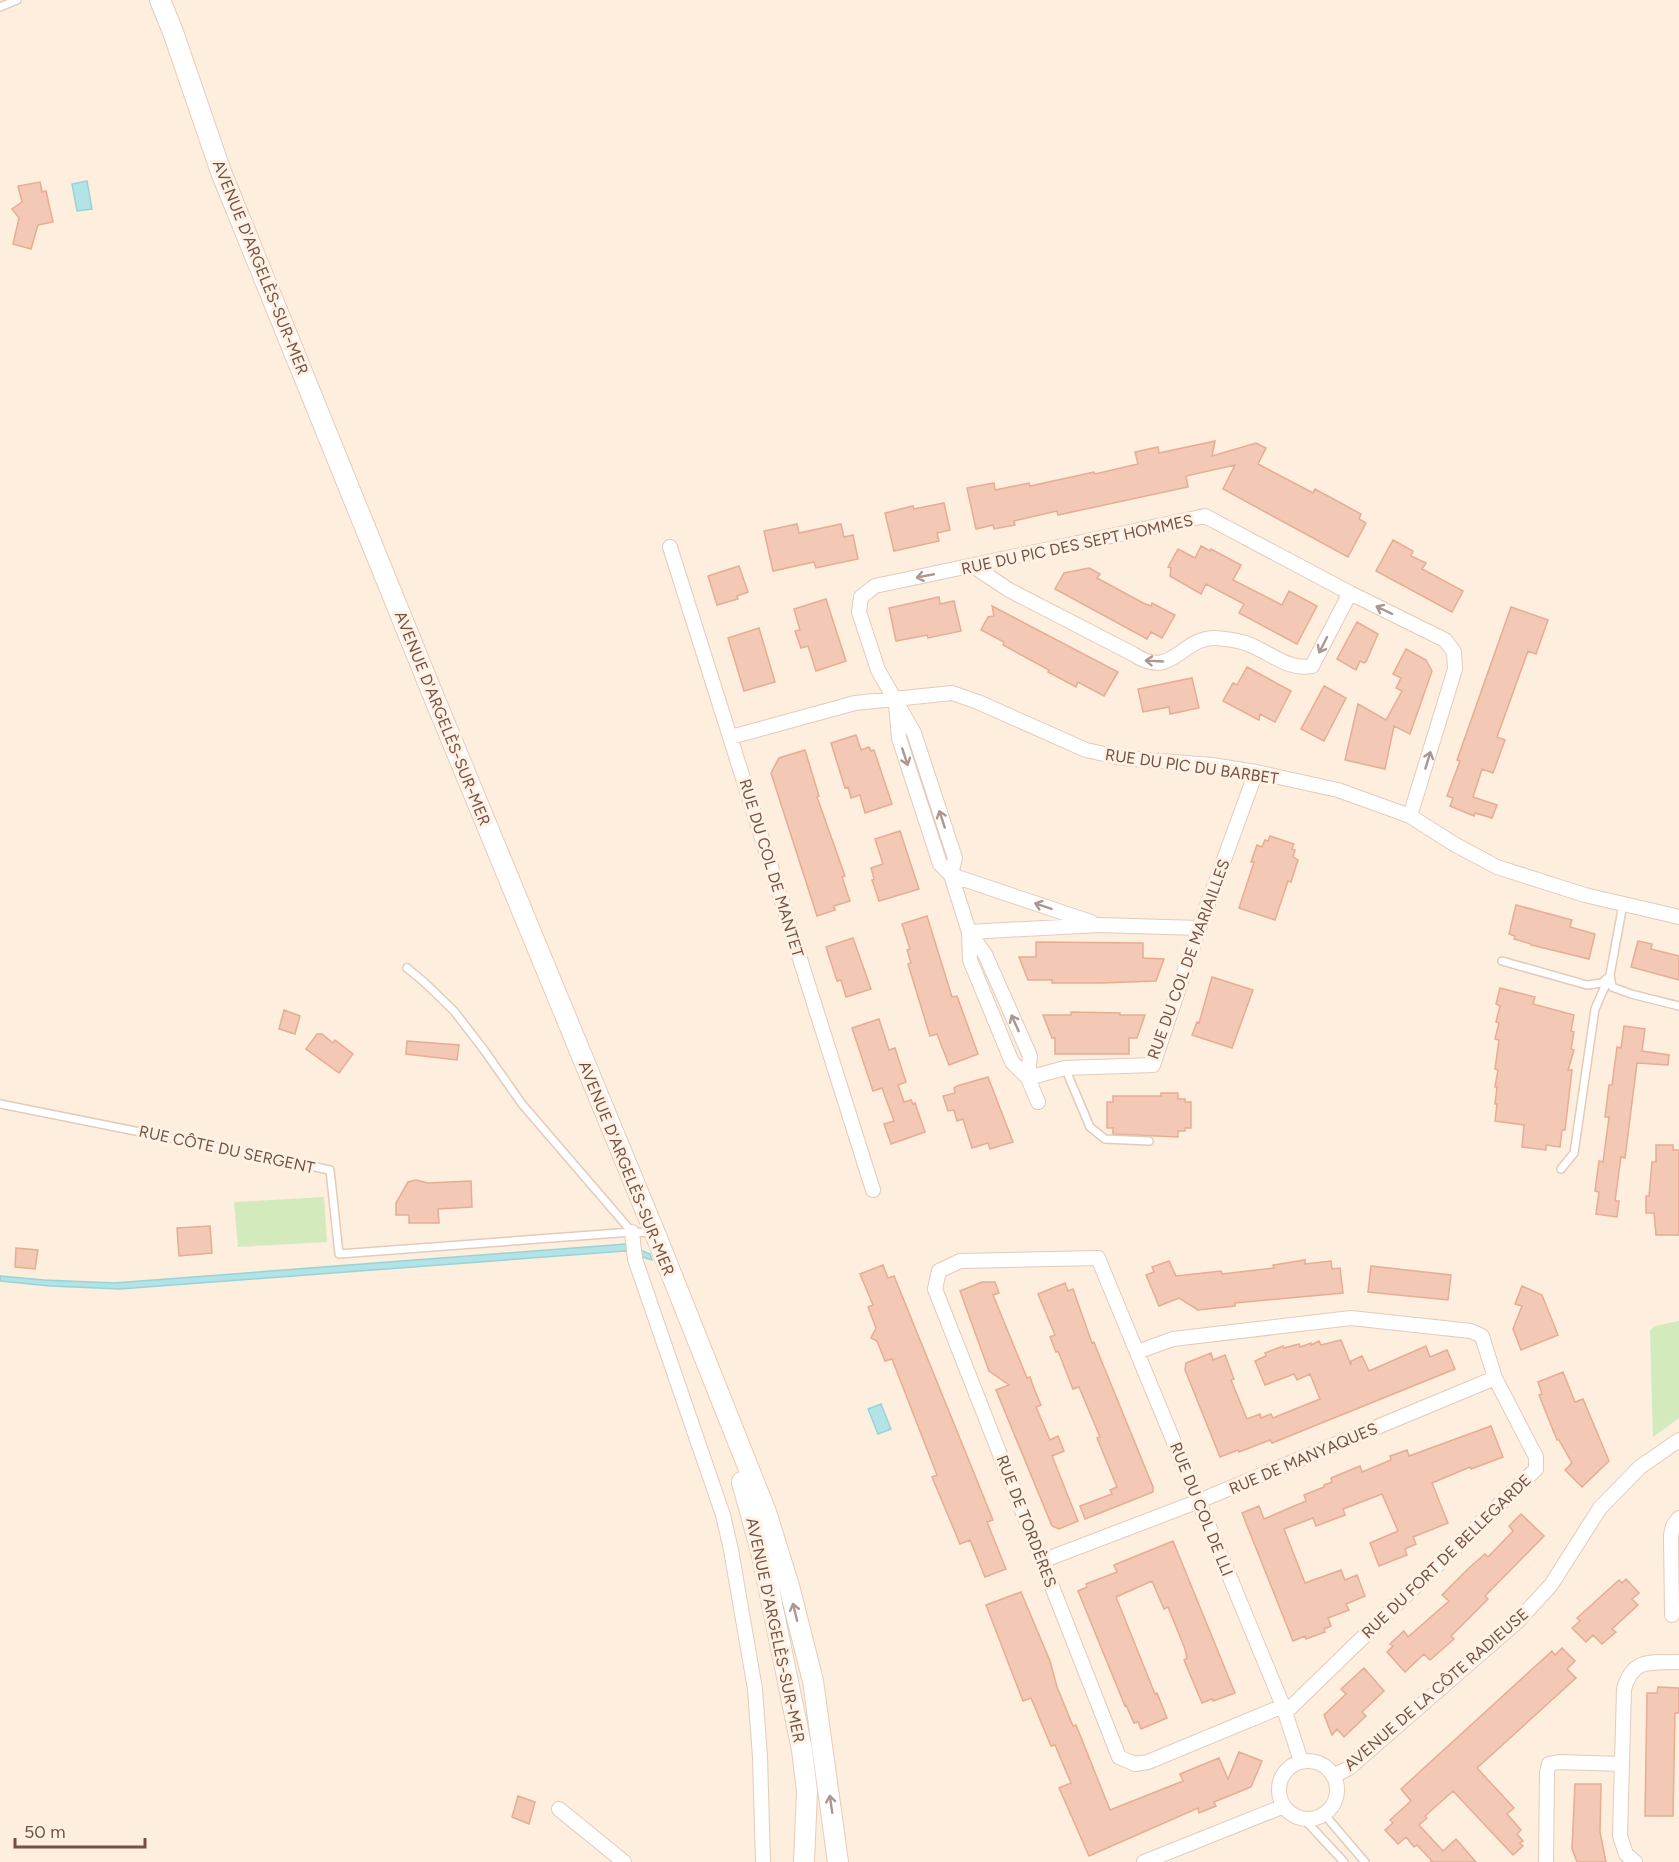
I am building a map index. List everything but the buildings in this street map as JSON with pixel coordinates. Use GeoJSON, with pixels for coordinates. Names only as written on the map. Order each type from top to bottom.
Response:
{"type":"FeatureCollection","features":[{"type":"Feature","properties":{"kind":"main road","name":"AVENUE D'ARGELÈS-SUR-MER"},"geometry":{"type":"LineString","coordinates":[[160,0],[221,172],[655,1233],[766,1512],[813,1681],[838,1862]]}},
{"type":"Feature","properties":{"kind":"main road","name":"AVENUE D'ARGELÈS-SUR-MER"},"geometry":{"type":"LineString","coordinates":[[168,0],[173,32]]}},
{"type":"Feature","properties":{"kind":"main road","name":"AVENUE D'ARGELÈS-SUR-MER"},"geometry":{"type":"LineString","coordinates":[[721,1401],[762,1555],[802,1750],[807,1791],[804,1862]]}},
{"type":"Feature","properties":{"kind":"street","name":"RUE DU PIC DES SEPT HOMMES"},"geometry":{"type":"LineString","coordinates":[[896,699],[878,670],[859,612],[861,597],[875,586],[1206,516],[1350,593],[1445,640],[1454,652],[1455,669],[1410,816]]}},
{"type":"Feature","properties":{"kind":"street","name":"RUE DU COL DE MANTET"},"geometry":{"type":"LineString","coordinates":[[670,547],[873,1190]]}},
{"type":"Feature","properties":{"kind":"street"},"geometry":{"type":"LineString","coordinates":[[973,566],[1009,590],[1147,663],[1167,662],[1190,645],[1214,638],[1246,643],[1290,665],[1304,668],[1312,666],[1350,593]]}},
{"type":"Feature","properties":{"kind":"street","name":"RUE DU PIC DU BARBET"},"geometry":{"type":"LineString","coordinates":[[730,737],[855,703],[952,693],[978,702],[1086,750],[1122,758],[1212,765],[1338,790],[1410,816],[1454,844],[1497,867],[1585,895],[1679,917]]}},
{"type":"Feature","properties":{"kind":"street"},"geometry":{"type":"LineString","coordinates":[[896,699],[899,738],[940,864],[951,875],[1099,925]]}},
{"type":"Feature","properties":{"kind":"street","name":"RUE DU COL DE MARIAILLES"},"geometry":{"type":"LineString","coordinates":[[1028,1078],[1065,1068],[1153,1065],[1199,928],[1256,772]]}},
{"type":"Feature","properties":{"kind":"street"},"geometry":{"type":"LineString","coordinates":[[951,875],[969,932],[970,960],[1007,1052],[1012,1062],[1028,1078],[1038,1102]]}},
{"type":"Feature","properties":{"kind":"street"},"geometry":{"type":"LineString","coordinates":[[969,932],[1099,925],[1199,928]]}},
{"type":"Feature","properties":{"kind":"street"},"geometry":{"type":"LineString","coordinates":[[632,1232],[635,1259],[723,1515],[731,1550],[755,1689],[760,1757],[763,1862]]}},
{"type":"Feature","properties":{"kind":"street","name":"RUE DU COL DE LLI"},"geometry":{"type":"LineString","coordinates":[[1098,1258],[1284,1709],[1301,1761]]}},
{"type":"Feature","properties":{"kind":"street","name":"RUE DE TORDÈRES"},"geometry":{"type":"LineString","coordinates":[[1098,1258],[960,1261],[939,1271],[935,1289],[1119,1757],[1135,1764],[1148,1762],[1284,1709]]}},
{"type":"Feature","properties":{"kind":"street","name":"RUE DU FORT DE BELLEGARDE"},"geometry":{"type":"LineString","coordinates":[[1137,1352],[1173,1339],[1351,1318],[1472,1331],[1482,1336],[1495,1378],[1536,1456],[1536,1469],[1284,1709]]}},
{"type":"Feature","properties":{"kind":"street","name":"RUE DE MANYAQUES"},"geometry":{"type":"LineString","coordinates":[[1042,1561],[1199,1501],[1495,1378]]}},
{"type":"Feature","properties":{"kind":"street","name":"AVENUE DE LA CÔTE RADIEUSE"},"geometry":{"type":"LineString","coordinates":[[1333,1776],[1349,1768],[1517,1622],[1551,1585],[1600,1508],[1640,1467],[1679,1440]]}},
{"type":"Feature","properties":{"kind":"street"},"geometry":{"type":"LineString","coordinates":[[1672,1615],[1671,1535],[1679,1518]]}},
{"type":"Feature","properties":{"kind":"street"},"geometry":{"type":"LineString","coordinates":[[1635,1862],[1626,1854],[1620,1836],[1624,1689],[1634,1668],[1643,1663],[1679,1662]]}},
{"type":"Feature","properties":{"kind":"street"},"geometry":{"type":"LineString","coordinates":[[1301,1761],[1320,1763],[1333,1776],[1336,1784],[1335,1801],[1324,1814],[1303,1818],[1295,1816],[1284,1806],[1280,1798],[1280,1779],[1292,1765],[1301,1761]]}},
{"type":"Feature","properties":{"kind":"street"},"geometry":{"type":"LineString","coordinates":[[1546,1862],[1547,1772],[1550,1764],[1559,1762],[1622,1764]]}},
{"type":"Feature","properties":{"kind":"street"},"geometry":{"type":"LineString","coordinates":[[1144,1862],[1284,1806]]}},
{"type":"Feature","properties":{"kind":"street"},"geometry":{"type":"LineString","coordinates":[[559,1809],[624,1862]]}},
{"type":"Feature","properties":{"kind":"lane"},"geometry":{"type":"LineString","coordinates":[[0,7],[17,0]]}},
{"type":"Feature","properties":{"kind":"lane"},"geometry":{"type":"LineString","coordinates":[[1561,1169],[1574,1153],[1595,1009],[1610,975],[1623,904]]}},
{"type":"Feature","properties":{"kind":"lane"},"geometry":{"type":"LineString","coordinates":[[1502,961],[1587,985],[1602,983],[1610,975]]}},
{"type":"Feature","properties":{"kind":"lane"},"geometry":{"type":"LineString","coordinates":[[407,968],[454,1011],[522,1104],[632,1232],[655,1233]]}},
{"type":"Feature","properties":{"kind":"lane"},"geometry":{"type":"LineString","coordinates":[[1610,975],[1612,987],[1679,1006]]}},
{"type":"Feature","properties":{"kind":"lane"},"geometry":{"type":"LineString","coordinates":[[1065,1068],[1090,1127],[1105,1139],[1149,1141]]}},
{"type":"Feature","properties":{"kind":"lane","name":"RUE CÔTE DU SERGENT"},"geometry":{"type":"LineString","coordinates":[[0,1104],[330,1170],[339,1254],[632,1232]]}},
{"type":"Feature","properties":{"kind":"lane"},"geometry":{"type":"LineString","coordinates":[[1324,1814],[1365,1862]]}},
{"type":"Feature","properties":{"kind":"lane"},"geometry":{"type":"LineString","coordinates":[[1303,1818],[1344,1862]]}},
{"type":"Feature","properties":{"kind":"green space"},"geometry":{"type":"Polygon","coordinates":[[[324,1197],[327,1242],[238,1247],[234,1202],[324,1197]]]}},
{"type":"Feature","properties":{"kind":"green space"},"geometry":{"type":"Polygon","coordinates":[[[1679,1321],[1679,1418],[1653,1437],[1650,1330],[1655,1326],[1679,1321]]]}},
{"type":"Feature","properties":{"kind":"water"},"geometry":{"type":"Polygon","coordinates":[[[87,181],[92,209],[77,211],[72,184],[87,181]]]}},
{"type":"Feature","properties":{"kind":"water"},"geometry":{"type":"Polygon","coordinates":[[[626,1244],[650,1254],[652,1260],[625,1251],[120,1289],[0,1281],[0,1276],[114,1283],[626,1244]]]}},
{"type":"Feature","properties":{"kind":"water"},"geometry":{"type":"Polygon","coordinates":[[[881,1404],[891,1429],[878,1434],[868,1409],[881,1404]]]}}]}
